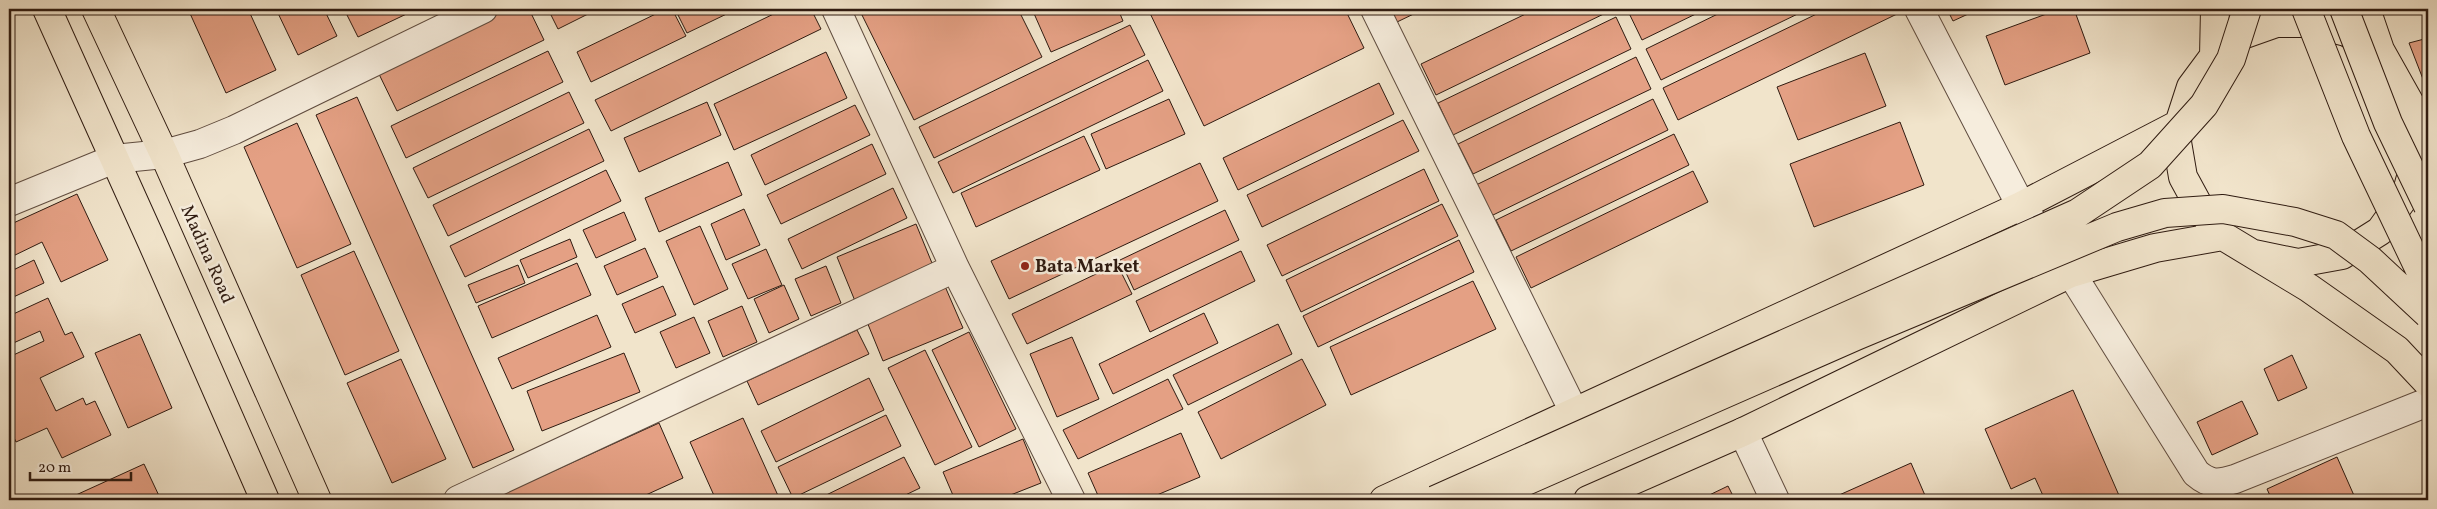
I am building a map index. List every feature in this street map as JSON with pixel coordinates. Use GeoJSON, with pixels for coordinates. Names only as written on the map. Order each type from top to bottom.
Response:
{"type":"FeatureCollection","features":[{"type":"Feature","properties":{"kind":"main road"},"geometry":{"type":"LineString","coordinates":[[47,9],[265,500]]}},
{"type":"Feature","properties":{"kind":"main road","name":"Madina Road"},"geometry":{"type":"LineString","coordinates":[[96,9],[164,154],[317,500]]}},
{"type":"Feature","properties":{"kind":"main road"},"geometry":{"type":"LineString","coordinates":[[2214,56],[2215,9]]}},
{"type":"Feature","properties":{"kind":"main road"},"geometry":{"type":"LineString","coordinates":[[1435,500],[2078,213],[2150,165],[2204,105],[2231,58],[2247,9]]}},
{"type":"Feature","properties":{"kind":"main road"},"geometry":{"type":"LineString","coordinates":[[2306,9],[2356,136],[2428,287]]}},
{"type":"Feature","properties":{"kind":"main road"},"geometry":{"type":"LineString","coordinates":[[2344,9],[2388,123],[2428,206]]}},
{"type":"Feature","properties":{"kind":"main road"},"geometry":{"type":"LineString","coordinates":[[2366,9],[2380,50],[2412,107],[2428,142]]}},
{"type":"Feature","properties":{"kind":"main road"},"geometry":{"type":"LineString","coordinates":[[2380,50],[2346,32],[2312,23],[2276,24],[2242,35],[2214,56],[2191,87],[2179,124],[2178,142],[2183,177],[2202,212],[2223,236],[2309,288],[2397,350],[2428,383]]}},
{"type":"Feature","properties":{"kind":"main road"},"geometry":{"type":"LineString","coordinates":[[2254,254],[2298,263],[2342,254],[2380,231],[2406,195],[2418,152],[2412,107]]}},
{"type":"Feature","properties":{"kind":"main road"},"geometry":{"type":"LineString","coordinates":[[1384,500],[2021,206],[2179,124]]}},
{"type":"Feature","properties":{"kind":"main road"},"geometry":{"type":"LineString","coordinates":[[1483,500],[1856,336],[2117,227],[2165,213],[2223,209],[2294,222],[2336,235],[2370,260],[2428,314]]}},
{"type":"Feature","properties":{"kind":"main road"},"geometry":{"type":"LineString","coordinates":[[1588,500],[1743,432],[2071,273],[2155,248],[2223,236]]}},
{"type":"Feature","properties":{"kind":"lane"},"geometry":{"type":"LineString","coordinates":[[9,202],[114,159],[164,154],[200,144],[234,130],[484,9]]}},
{"type":"Feature","properties":{"kind":"lane"},"geometry":{"type":"LineString","coordinates":[[836,9],[955,268],[1071,500]]}},
{"type":"Feature","properties":{"kind":"lane"},"geometry":{"type":"LineString","coordinates":[[1375,9],[1574,412]]}},
{"type":"Feature","properties":{"kind":"lane"},"geometry":{"type":"LineString","coordinates":[[1919,9],[2021,206],[2071,273],[2196,473],[2208,483],[2219,484],[2235,479],[2428,402]]}},
{"type":"Feature","properties":{"kind":"lane"},"geometry":{"type":"LineString","coordinates":[[458,500],[955,268]]}},
{"type":"Feature","properties":{"kind":"lane"},"geometry":{"type":"LineString","coordinates":[[1743,432],[1775,500]]}},
{"type":"Feature","properties":{"kind":"building"},"geometry":{"type":"Polygon","coordinates":[[[188,9],[248,9],[276,70],[226,93],[188,9]]]}},
{"type":"Feature","properties":{"kind":"building"},"geometry":{"type":"Polygon","coordinates":[[[276,9],[324,9],[337,36],[298,55],[276,9]]]}},
{"type":"Feature","properties":{"kind":"building"},"geometry":{"type":"Polygon","coordinates":[[[344,9],[417,9],[358,37],[344,9]]]}},
{"type":"Feature","properties":{"kind":"building"},"geometry":{"type":"Polygon","coordinates":[[[506,9],[529,9],[544,40],[397,111],[377,70],[506,9]]]}},
{"type":"Feature","properties":{"kind":"building"},"geometry":{"type":"Polygon","coordinates":[[[548,9],[598,9],[558,29],[548,9]]]}},
{"type":"Feature","properties":{"kind":"building"},"geometry":{"type":"Polygon","coordinates":[[[666,9],[672,9],[686,36],[591,82],[577,52],[666,9]]]}},
{"type":"Feature","properties":{"kind":"building"},"geometry":{"type":"Polygon","coordinates":[[[675,9],[737,9],[687,33],[675,9]]]}},
{"type":"Feature","properties":{"kind":"building"},"geometry":{"type":"Polygon","coordinates":[[[784,9],[811,9],[821,29],[611,131],[595,100],[784,9]]]}},
{"type":"Feature","properties":{"kind":"building"},"geometry":{"type":"Polygon","coordinates":[[[859,9],[1018,9],[1042,57],[914,120],[859,9]]]}},
{"type":"Feature","properties":{"kind":"building"},"geometry":{"type":"Polygon","coordinates":[[[1032,9],[1118,9],[1123,21],[1051,52],[1032,9]]]}},
{"type":"Feature","properties":{"kind":"building"},"geometry":{"type":"Polygon","coordinates":[[[1148,9],[1345,9],[1364,48],[1204,126],[1148,9]]]}},
{"type":"Feature","properties":{"kind":"building"},"geometry":{"type":"Polygon","coordinates":[[[1391,9],[1424,9],[1397,22],[1391,9]]]}},
{"type":"Feature","properties":{"kind":"building"},"geometry":{"type":"Polygon","coordinates":[[[1536,9],[1614,9],[1436,95],[1421,64],[1536,9]]]}},
{"type":"Feature","properties":{"kind":"building"},"geometry":{"type":"Polygon","coordinates":[[[1627,9],[1706,9],[1642,40],[1627,9]]]}},
{"type":"Feature","properties":{"kind":"building"},"geometry":{"type":"Polygon","coordinates":[[[1728,9],[1808,9],[1661,80],[1646,49],[1728,9]]]}},
{"type":"Feature","properties":{"kind":"building"},"geometry":{"type":"Polygon","coordinates":[[[1827,9],[1895,9],[1897,14],[1678,120],[1663,88],[1827,9]]]}},
{"type":"Feature","properties":{"kind":"building"},"geometry":{"type":"Polygon","coordinates":[[[1947,9],[1979,9],[1953,21],[1947,9]]]}},
{"type":"Feature","properties":{"kind":"building"},"geometry":{"type":"Polygon","coordinates":[[[2060,9],[2074,9],[2090,53],[2005,85],[1986,36],[2060,9]]]}},
{"type":"Feature","properties":{"kind":"building"},"geometry":{"type":"Polygon","coordinates":[[[1616,17],[1631,49],[1453,135],[1438,103],[1616,17]]]}},
{"type":"Feature","properties":{"kind":"building"},"geometry":{"type":"Polygon","coordinates":[[[1130,25],[1145,55],[934,158],[919,127],[1130,25]]]}},
{"type":"Feature","properties":{"kind":"building"},"geometry":{"type":"Polygon","coordinates":[[[2428,38],[2428,92],[2409,43],[2428,38]]]}},
{"type":"Feature","properties":{"kind":"building"},"geometry":{"type":"Polygon","coordinates":[[[548,51],[563,82],[406,158],[391,126],[548,51]]]}},
{"type":"Feature","properties":{"kind":"building"},"geometry":{"type":"Polygon","coordinates":[[[826,52],[847,98],[734,150],[714,104],[826,52]]]}},
{"type":"Feature","properties":{"kind":"building"},"geometry":{"type":"Polygon","coordinates":[[[1865,53],[1886,106],[1798,140],[1777,87],[1865,53]]]}},
{"type":"Feature","properties":{"kind":"building"},"geometry":{"type":"Polygon","coordinates":[[[1636,57],[1651,89],[1473,174],[1458,144],[1636,57]]]}},
{"type":"Feature","properties":{"kind":"building"},"geometry":{"type":"Polygon","coordinates":[[[1148,60],[1163,91],[953,193],[938,162],[1148,60]]]}},
{"type":"Feature","properties":{"kind":"building"},"geometry":{"type":"Polygon","coordinates":[[[1379,83],[1394,114],[1238,190],[1223,158],[1379,83]]]}},
{"type":"Feature","properties":{"kind":"building"},"geometry":{"type":"Polygon","coordinates":[[[569,92],[584,123],[428,198],[413,168],[569,92]]]}},
{"type":"Feature","properties":{"kind":"building"},"geometry":{"type":"Polygon","coordinates":[[[357,97],[514,450],[473,468],[316,115],[357,97]]]}},
{"type":"Feature","properties":{"kind":"building"},"geometry":{"type":"Polygon","coordinates":[[[1169,99],[1185,134],[1106,169],[1091,134],[1169,99]]]}},
{"type":"Feature","properties":{"kind":"building"},"geometry":{"type":"Polygon","coordinates":[[[1653,99],[1668,130],[1491,216],[1476,185],[1653,99]]]}},
{"type":"Feature","properties":{"kind":"building"},"geometry":{"type":"Polygon","coordinates":[[[707,102],[721,135],[639,172],[624,138],[707,102]]]}},
{"type":"Feature","properties":{"kind":"building"},"geometry":{"type":"Polygon","coordinates":[[[855,105],[870,135],[765,185],[751,155],[855,105]]]}},
{"type":"Feature","properties":{"kind":"building"},"geometry":{"type":"Polygon","coordinates":[[[1403,120],[1419,151],[1262,227],[1247,195],[1403,120]]]}},
{"type":"Feature","properties":{"kind":"building"},"geometry":{"type":"Polygon","coordinates":[[[1900,122],[1924,185],[1814,227],[1790,164],[1900,122]]]}},
{"type":"Feature","properties":{"kind":"building"},"geometry":{"type":"Polygon","coordinates":[[[297,123],[351,244],[297,268],[244,147],[297,123]]]}},
{"type":"Feature","properties":{"kind":"building"},"geometry":{"type":"Polygon","coordinates":[[[589,129],[604,161],[448,236],[433,205],[589,129]]]}},
{"type":"Feature","properties":{"kind":"building"},"geometry":{"type":"Polygon","coordinates":[[[1674,134],[1689,165],[1511,251],[1496,220],[1674,134]]]}},
{"type":"Feature","properties":{"kind":"building"},"geometry":{"type":"Polygon","coordinates":[[[1084,136],[1100,170],[976,227],[961,193],[1084,136]]]}},
{"type":"Feature","properties":{"kind":"building"},"geometry":{"type":"Polygon","coordinates":[[[872,144],[886,174],[781,224],[767,195],[872,144]]]}},
{"type":"Feature","properties":{"kind":"building"},"geometry":{"type":"Polygon","coordinates":[[[728,162],[742,195],[659,232],[645,198],[728,162]]]}},
{"type":"Feature","properties":{"kind":"building"},"geometry":{"type":"Polygon","coordinates":[[[1200,163],[1218,201],[1009,299],[991,261],[1200,163]]]}},
{"type":"Feature","properties":{"kind":"building"},"geometry":{"type":"Polygon","coordinates":[[[1424,169],[1439,201],[1282,276],[1267,245],[1424,169]]]}},
{"type":"Feature","properties":{"kind":"building"},"geometry":{"type":"Polygon","coordinates":[[[606,170],[621,201],[465,277],[450,246],[606,170]]]}},
{"type":"Feature","properties":{"kind":"building"},"geometry":{"type":"Polygon","coordinates":[[[1693,171],[1708,202],[1531,288],[1516,257],[1693,171]]]}},
{"type":"Feature","properties":{"kind":"building"},"geometry":{"type":"Polygon","coordinates":[[[893,188],[907,218],[802,269],[788,239],[893,188]]]}},
{"type":"Feature","properties":{"kind":"building"},"geometry":{"type":"Polygon","coordinates":[[[77,194],[108,260],[61,282],[42,242],[9,258],[9,225],[77,194]]]}},
{"type":"Feature","properties":{"kind":"building"},"geometry":{"type":"Polygon","coordinates":[[[1442,204],[1458,236],[1301,312],[1286,280],[1442,204]]]}},
{"type":"Feature","properties":{"kind":"building"},"geometry":{"type":"Polygon","coordinates":[[[744,209],[760,245],[726,260],[711,224],[744,209]]]}},
{"type":"Feature","properties":{"kind":"building"},"geometry":{"type":"Polygon","coordinates":[[[1225,210],[1239,240],[1134,290],[1120,260],[1225,210]]]}},
{"type":"Feature","properties":{"kind":"building"},"geometry":{"type":"Polygon","coordinates":[[[624,212],[636,240],[596,258],[583,230],[624,212]]]}},
{"type":"Feature","properties":{"kind":"building"},"geometry":{"type":"Polygon","coordinates":[[[916,224],[934,268],[855,301],[837,257],[916,224]]]}},
{"type":"Feature","properties":{"kind":"building"},"geometry":{"type":"Polygon","coordinates":[[[700,226],[728,289],[694,305],[666,241],[700,226]]]}},
{"type":"Feature","properties":{"kind":"building"},"geometry":{"type":"Polygon","coordinates":[[[570,239],[577,257],[528,278],[520,260],[570,239]]]}},
{"type":"Feature","properties":{"kind":"building"},"geometry":{"type":"Polygon","coordinates":[[[1459,240],[1474,272],[1318,347],[1303,316],[1459,240]]]}},
{"type":"Feature","properties":{"kind":"building"},"geometry":{"type":"Polygon","coordinates":[[[645,248],[658,277],[617,295],[604,266],[645,248]]]}},
{"type":"Feature","properties":{"kind":"building"},"geometry":{"type":"Polygon","coordinates":[[[766,249],[782,285],[748,299],[732,264],[766,249]]]}},
{"type":"Feature","properties":{"kind":"building"},"geometry":{"type":"Polygon","coordinates":[[[354,251],[399,351],[345,375],[301,275],[354,251]]]}},
{"type":"Feature","properties":{"kind":"building"},"geometry":{"type":"Polygon","coordinates":[[[1241,251],[1255,281],[1150,332],[1136,301],[1241,251]]]}},
{"type":"Feature","properties":{"kind":"building"},"geometry":{"type":"Polygon","coordinates":[[[34,260],[44,283],[9,299],[9,272],[34,260]]]}},
{"type":"Feature","properties":{"kind":"building"},"geometry":{"type":"Polygon","coordinates":[[[577,263],[591,295],[492,338],[478,306],[577,263]]]}},
{"type":"Feature","properties":{"kind":"building"},"geometry":{"type":"Polygon","coordinates":[[[1117,264],[1132,294],[1027,344],[1012,314],[1117,264]]]}},
{"type":"Feature","properties":{"kind":"building"},"geometry":{"type":"Polygon","coordinates":[[[518,265],[525,283],[476,303],[468,285],[518,265]]]}},
{"type":"Feature","properties":{"kind":"building"},"geometry":{"type":"Polygon","coordinates":[[[826,266],[841,303],[811,316],[795,279],[826,266]]]}},
{"type":"Feature","properties":{"kind":"building"},"geometry":{"type":"Polygon","coordinates":[[[1473,281],[1496,329],[1351,395],[1330,347],[1473,281]]]}},
{"type":"Feature","properties":{"kind":"building"},"geometry":{"type":"Polygon","coordinates":[[[944,284],[963,328],[883,361],[865,317],[944,284]]]}},
{"type":"Feature","properties":{"kind":"building"},"geometry":{"type":"Polygon","coordinates":[[[784,285],[799,319],[769,333],[754,299],[784,285]]]}},
{"type":"Feature","properties":{"kind":"building"},"geometry":{"type":"Polygon","coordinates":[[[663,286],[676,315],[635,333],[622,304],[663,286]]]}},
{"type":"Feature","properties":{"kind":"building"},"geometry":{"type":"Polygon","coordinates":[[[48,298],[65,335],[72,332],[84,357],[40,378],[56,411],[83,398],[86,405],[95,401],[111,435],[62,458],[47,428],[16,442],[9,426],[9,357],[44,341],[40,331],[9,345],[9,316],[48,298]]]}},
{"type":"Feature","properties":{"kind":"building"},"geometry":{"type":"Polygon","coordinates":[[[742,306],[757,342],[723,357],[708,321],[742,306]]]}},
{"type":"Feature","properties":{"kind":"building"},"geometry":{"type":"Polygon","coordinates":[[[1204,313],[1218,343],[1113,394],[1099,364],[1204,313]]]}},
{"type":"Feature","properties":{"kind":"building"},"geometry":{"type":"Polygon","coordinates":[[[597,315],[611,347],[512,389],[498,358],[597,315]]]}},
{"type":"Feature","properties":{"kind":"building"},"geometry":{"type":"Polygon","coordinates":[[[694,317],[710,353],[676,368],[660,332],[694,317]]]}},
{"type":"Feature","properties":{"kind":"building"},"geometry":{"type":"Polygon","coordinates":[[[1278,324],[1292,354],[1188,405],[1173,375],[1278,324]]]}},
{"type":"Feature","properties":{"kind":"building"},"geometry":{"type":"Polygon","coordinates":[[[857,330],[869,354],[758,405],[747,381],[857,330]]]}},
{"type":"Feature","properties":{"kind":"building"},"geometry":{"type":"Polygon","coordinates":[[[969,332],[1016,429],[979,447],[932,350],[969,332]]]}},
{"type":"Feature","properties":{"kind":"building"},"geometry":{"type":"Polygon","coordinates":[[[140,334],[172,408],[128,428],[95,353],[140,334]]]}},
{"type":"Feature","properties":{"kind":"building"},"geometry":{"type":"Polygon","coordinates":[[[1072,337],[1099,399],[1057,417],[1030,354],[1072,337]]]}},
{"type":"Feature","properties":{"kind":"building"},"geometry":{"type":"Polygon","coordinates":[[[925,350],[972,447],[935,465],[888,368],[925,350]]]}},
{"type":"Feature","properties":{"kind":"building"},"geometry":{"type":"Polygon","coordinates":[[[624,353],[640,392],[542,431],[527,391],[624,353]]]}},
{"type":"Feature","properties":{"kind":"building"},"geometry":{"type":"Polygon","coordinates":[[[2292,355],[2307,388],[2278,401],[2264,369],[2292,355]]]}},
{"type":"Feature","properties":{"kind":"building"},"geometry":{"type":"Polygon","coordinates":[[[401,359],[446,459],[392,483],[347,383],[401,359]]]}},
{"type":"Feature","properties":{"kind":"building"},"geometry":{"type":"Polygon","coordinates":[[[1302,359],[1326,405],[1221,459],[1198,412],[1302,359]]]}},
{"type":"Feature","properties":{"kind":"building"},"geometry":{"type":"Polygon","coordinates":[[[869,378],[884,410],[776,462],[761,431],[869,378]]]}},
{"type":"Feature","properties":{"kind":"building"},"geometry":{"type":"Polygon","coordinates":[[[1168,379],[1183,409],[1078,459],[1063,430],[1168,379]]]}},
{"type":"Feature","properties":{"kind":"building"},"geometry":{"type":"Polygon","coordinates":[[[2073,390],[2121,500],[2045,500],[2035,478],[2011,489],[1985,429],[2073,390]]]}},
{"type":"Feature","properties":{"kind":"building"},"geometry":{"type":"Polygon","coordinates":[[[2242,401],[2258,434],[2212,455],[2197,422],[2242,401]]]}},
{"type":"Feature","properties":{"kind":"building"},"geometry":{"type":"Polygon","coordinates":[[[886,415],[901,446],[793,498],[778,467],[886,415]]]}},
{"type":"Feature","properties":{"kind":"building"},"geometry":{"type":"Polygon","coordinates":[[[743,418],[780,500],[716,500],[690,442],[743,418]]]}},
{"type":"Feature","properties":{"kind":"building"},"geometry":{"type":"Polygon","coordinates":[[[659,423],[683,478],[635,500],[490,500],[659,423]]]}},
{"type":"Feature","properties":{"kind":"building"},"geometry":{"type":"Polygon","coordinates":[[[1181,433],[1200,477],[1145,500],[1100,500],[1088,473],[1181,433]]]}},
{"type":"Feature","properties":{"kind":"building"},"geometry":{"type":"Polygon","coordinates":[[[1023,439],[1041,483],[998,500],[955,500],[943,472],[1023,439]]]}},
{"type":"Feature","properties":{"kind":"building"},"geometry":{"type":"Polygon","coordinates":[[[904,457],[920,488],[895,500],[816,500],[904,457]]]}},
{"type":"Feature","properties":{"kind":"building"},"geometry":{"type":"Polygon","coordinates":[[[2337,457],[2356,500],[2272,500],[2267,489],[2337,457]]]}},
{"type":"Feature","properties":{"kind":"building"},"geometry":{"type":"Polygon","coordinates":[[[1911,463],[1927,500],[1828,500],[1911,463]]]}},
{"type":"Feature","properties":{"kind":"building"},"geometry":{"type":"Polygon","coordinates":[[[144,464],[161,500],[65,500],[144,464]]]}},
{"type":"Feature","properties":{"kind":"building"},"geometry":{"type":"Polygon","coordinates":[[[1728,486],[1735,500],[1699,500],[1728,486]]]}},
{"type":"Feature","properties":{"kind":"place","name":"Bata Market"},"geometry":{"type":"Point","coordinates":[1025,266]}}]}
